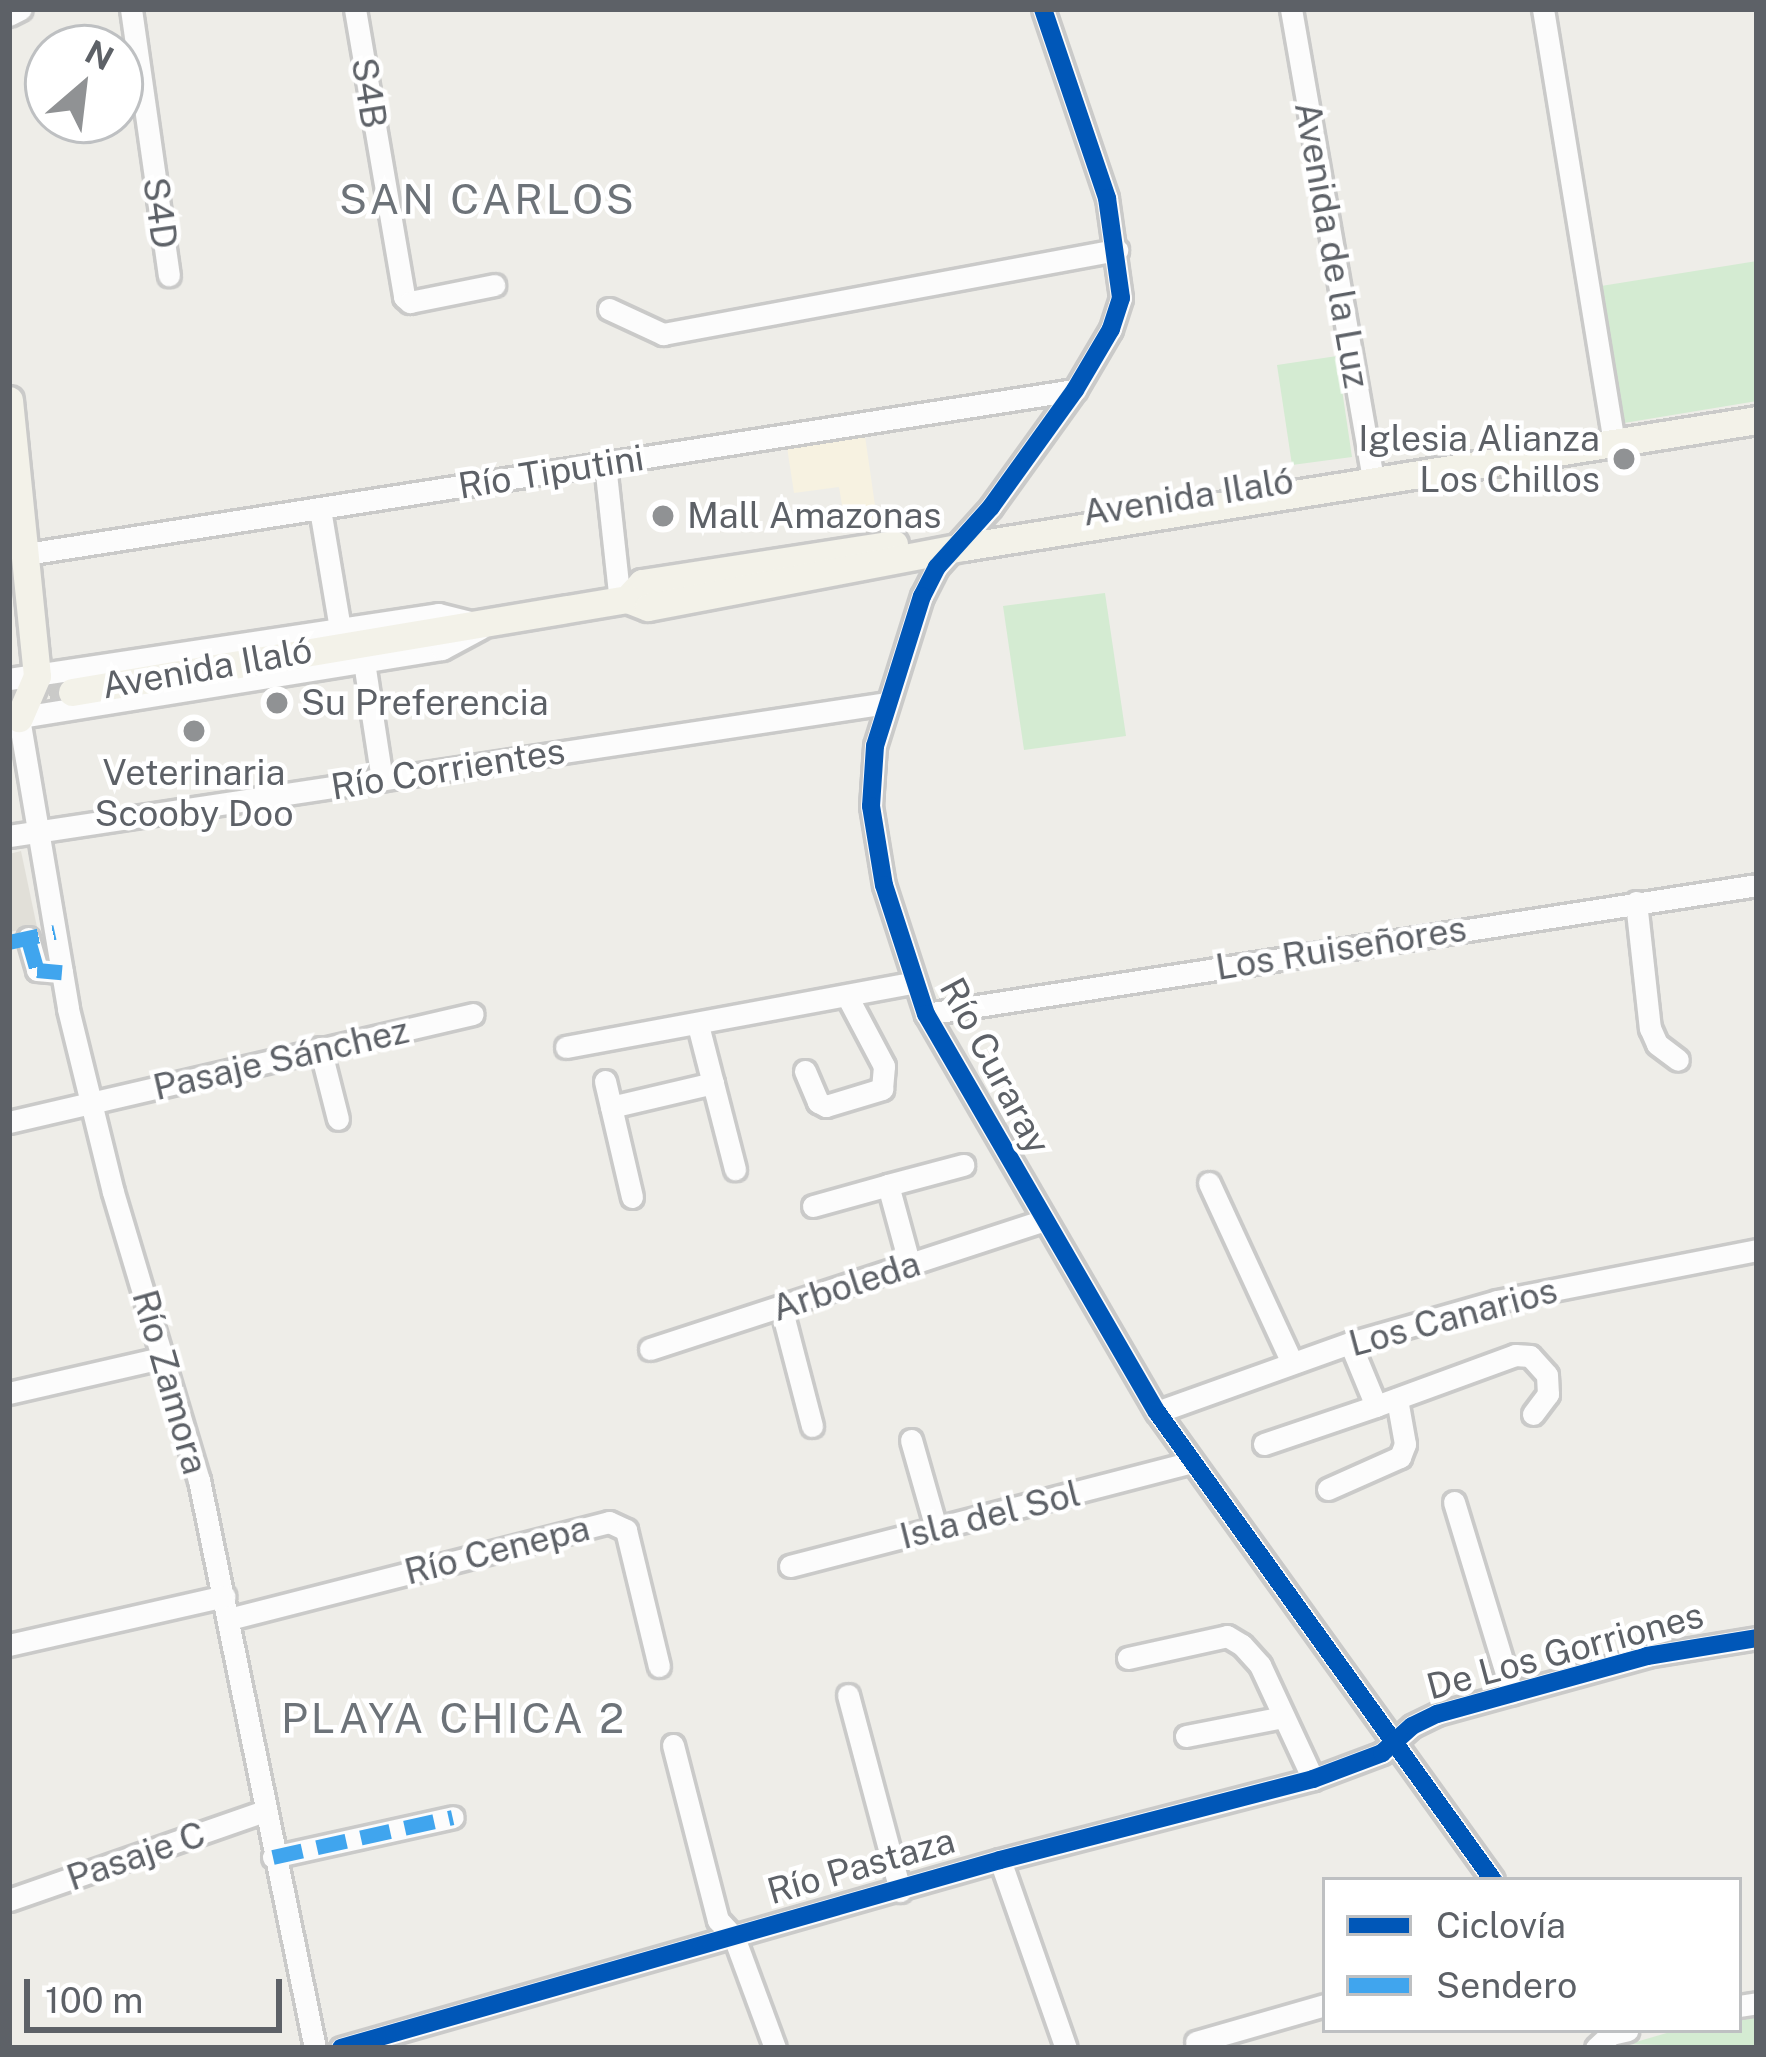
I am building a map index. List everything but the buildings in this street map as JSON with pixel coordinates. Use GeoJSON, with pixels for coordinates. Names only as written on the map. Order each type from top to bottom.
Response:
{"type":"FeatureCollection","features":[{"type":"Feature","properties":{"kind":"main road"},"geometry":{"type":"LineString","coordinates":[[9,400],[26,554],[23,678],[12,711]]}},
{"type":"Feature","properties":{"kind":"main road","name":"Avenida Ilaló"},"geometry":{"type":"LineString","coordinates":[[72,692],[624,600],[648,608],[961,540],[1757,416]]}},
{"type":"Feature","properties":{"kind":"street"},"geometry":{"type":"LineString","coordinates":[[9,15],[21,9]]}},
{"type":"Feature","properties":{"kind":"street","name":"S4D"},"geometry":{"type":"LineString","coordinates":[[131,9],[169,275]]}},
{"type":"Feature","properties":{"kind":"street","name":"S4B"},"geometry":{"type":"LineString","coordinates":[[356,9],[404,297],[410,302],[494,285]]}},
{"type":"Feature","properties":{"kind":"street","name":"Río Curaray"},"geometry":{"type":"LineString","coordinates":[[1043,9],[1084,120],[1118,250],[1120,307],[1076,390],[937,567],[922,596],[875,746],[871,806],[884,885],[912,983],[926,1014],[1157,1412],[1189,1463],[1491,1877]]}},
{"type":"Feature","properties":{"kind":"street","name":"Avenida de la Luz"},"geometry":{"type":"LineString","coordinates":[[1291,9],[1372,474]]}},
{"type":"Feature","properties":{"kind":"street"},"geometry":{"type":"LineString","coordinates":[[1543,9],[1613,437]]}},
{"type":"Feature","properties":{"kind":"street"},"geometry":{"type":"LineString","coordinates":[[609,309],[663,334],[1118,250]]}},
{"type":"Feature","properties":{"kind":"street","name":"Río Tiputini"},"geometry":{"type":"LineString","coordinates":[[26,554],[1076,390]]}},
{"type":"Feature","properties":{"kind":"street"},"geometry":{"type":"LineString","coordinates":[[605,464],[624,600]]}},
{"type":"Feature","properties":{"kind":"street"},"geometry":{"type":"LineString","coordinates":[[320,508],[340,628]]}},
{"type":"Feature","properties":{"kind":"street"},"geometry":{"type":"LineString","coordinates":[[23,678],[438,614],[487,625]]}},
{"type":"Feature","properties":{"kind":"street"},"geometry":{"type":"LineString","coordinates":[[12,711],[442,649],[487,625]]}},
{"type":"Feature","properties":{"kind":"street"},"geometry":{"type":"LineString","coordinates":[[364,662],[382,780]]}},
{"type":"Feature","properties":{"kind":"street","name":"Río Corrientes"},"geometry":{"type":"LineString","coordinates":[[9,836],[886,703]]}},
{"type":"Feature","properties":{"kind":"street","name":"Río Zamora"},"geometry":{"type":"LineString","coordinates":[[12,711],[89,1103],[165,1357],[224,1596],[315,2048]]}},
{"type":"Feature","properties":{"kind":"street","name":"Los Ruiseñores"},"geometry":{"type":"LineString","coordinates":[[926,1014],[1757,885]]}},
{"type":"Feature","properties":{"kind":"street"},"geometry":{"type":"LineString","coordinates":[[1636,902],[1650,1028],[1657,1045],[1678,1060]]}},
{"type":"Feature","properties":{"kind":"street"},"geometry":{"type":"LineString","coordinates":[[55,932],[18,940],[37,970],[62,972]]}},
{"type":"Feature","properties":{"kind":"street"},"geometry":{"type":"LineString","coordinates":[[566,1047],[912,983]]}},
{"type":"Feature","properties":{"kind":"street"},"geometry":{"type":"LineString","coordinates":[[805,1071],[818,1102],[826,1106],[882,1089],[884,1066],[847,996]]}},
{"type":"Feature","properties":{"kind":"street","name":"Pasaje Sánchez"},"geometry":{"type":"LineString","coordinates":[[9,1122],[473,1014]]}},
{"type":"Feature","properties":{"kind":"street"},"geometry":{"type":"LineString","coordinates":[[698,1025],[735,1169]]}},
{"type":"Feature","properties":{"kind":"street"},"geometry":{"type":"LineString","coordinates":[[320,1048],[338,1120]]}},
{"type":"Feature","properties":{"kind":"street"},"geometry":{"type":"LineString","coordinates":[[605,1081],[632,1197]]}},
{"type":"Feature","properties":{"kind":"street"},"geometry":{"type":"LineString","coordinates":[[611,1107],[713,1083]]}},
{"type":"Feature","properties":{"kind":"street"},"geometry":{"type":"LineString","coordinates":[[813,1206],[963,1165]]}},
{"type":"Feature","properties":{"kind":"street"},"geometry":{"type":"LineString","coordinates":[[1210,1184],[1292,1364]]}},
{"type":"Feature","properties":{"kind":"street"},"geometry":{"type":"LineString","coordinates":[[887,1185],[910,1266]]}},
{"type":"Feature","properties":{"kind":"street","name":"Arboleda"},"geometry":{"type":"LineString","coordinates":[[650,1348],[1042,1221]]}},
{"type":"Feature","properties":{"kind":"street","name":"Los Canarios"},"geometry":{"type":"LineString","coordinates":[[1157,1412],[1350,1343],[1498,1301],[1757,1250]]}},
{"type":"Feature","properties":{"kind":"street"},"geometry":{"type":"LineString","coordinates":[[781,1307],[812,1426]]}},
{"type":"Feature","properties":{"kind":"street"},"geometry":{"type":"LineString","coordinates":[[1328,1489],[1400,1457],[1405,1444],[1350,1343]]}},
{"type":"Feature","properties":{"kind":"street"},"geometry":{"type":"LineString","coordinates":[[1264,1444],[1515,1355],[1530,1356],[1547,1375],[1548,1394],[1533,1414]]}},
{"type":"Feature","properties":{"kind":"street"},"geometry":{"type":"LineString","coordinates":[[9,1393],[165,1357]]}},
{"type":"Feature","properties":{"kind":"street"},"geometry":{"type":"LineString","coordinates":[[911,1440],[937,1528]]}},
{"type":"Feature","properties":{"kind":"street","name":"Isla del Sol"},"geometry":{"type":"LineString","coordinates":[[790,1566],[1189,1463]]}},
{"type":"Feature","properties":{"kind":"street"},"geometry":{"type":"LineString","coordinates":[[1454,1502],[1512,1693]]}},
{"type":"Feature","properties":{"kind":"street","name":"Río Cenepa"},"geometry":{"type":"LineString","coordinates":[[229,1619],[609,1522],[626,1530],[659,1666]]}},
{"type":"Feature","properties":{"kind":"street"},"geometry":{"type":"LineString","coordinates":[[9,1645],[224,1596]]}},
{"type":"Feature","properties":{"kind":"street"},"geometry":{"type":"LineString","coordinates":[[1128,1658],[1227,1636],[1260,1665],[1313,1779]]}},
{"type":"Feature","properties":{"kind":"street","name":"De Los Gorriones"},"geometry":{"type":"LineString","coordinates":[[1394,1740],[1437,1714],[1647,1656],[1757,1638]]}},
{"type":"Feature","properties":{"kind":"street"},"geometry":{"type":"LineString","coordinates":[[848,1695],[899,1891]]}},
{"type":"Feature","properties":{"kind":"street"},"geometry":{"type":"LineString","coordinates":[[1186,1736],[1283,1717]]}},
{"type":"Feature","properties":{"kind":"street","name":"Río Pastaza"},"geometry":{"type":"LineString","coordinates":[[341,2048],[1000,1860],[1313,1779],[1382,1753],[1394,1740]]}},
{"type":"Feature","properties":{"kind":"street"},"geometry":{"type":"LineString","coordinates":[[673,1744],[718,1920],[734,1937],[775,2048]]}},
{"type":"Feature","properties":{"kind":"street","name":"Pasaje C"},"geometry":{"type":"LineString","coordinates":[[9,1900],[264,1811]]}},
{"type":"Feature","properties":{"kind":"street"},"geometry":{"type":"LineString","coordinates":[[273,1857],[453,1817]]}},
{"type":"Feature","properties":{"kind":"street"},"geometry":{"type":"LineString","coordinates":[[1000,1860],[1066,2048]]}},
{"type":"Feature","properties":{"kind":"street"},"geometry":{"type":"LineString","coordinates":[[1196,2042],[1242,2039],[1322,2006]]}},
{"type":"Feature","properties":{"kind":"shaded area"},"geometry":{"type":"Polygon","coordinates":[[[865,436],[877,519],[845,523],[839,487],[794,493],[787,447],[865,436]]]}},
{"type":"Feature","properties":{"kind":"shaded area"},"geometry":{"type":"Polygon","coordinates":[[[21,851],[37,927],[9,932],[9,854],[21,851]]]}},
{"type":"Feature","properties":{"kind":"green space"},"geometry":{"type":"Polygon","coordinates":[[[1757,261],[1757,401],[1624,423],[1601,286],[1757,261]]]}},
{"type":"Feature","properties":{"kind":"green space"},"geometry":{"type":"Polygon","coordinates":[[[1337,356],[1352,457],[1292,465],[1277,365],[1337,356]]]}},
{"type":"Feature","properties":{"kind":"green space"},"geometry":{"type":"Polygon","coordinates":[[[1105,593],[1126,736],[1024,750],[1003,606],[1105,593]]]}},
{"type":"Feature","properties":{"kind":"green space"},"geometry":{"type":"Polygon","coordinates":[[[1757,2011],[1757,2048],[1629,2044],[1667,2033],[1742,2033],[1742,2014],[1757,2011]]]}},
{"type":"Feature","properties":{"kind":"tunnel"},"geometry":{"type":"LineString","coordinates":[[9,702],[72,692]]}},
{"type":"Feature","properties":{"kind":"marked path"},"geometry":{"type":"LineString","coordinates":[[9,942],[55,932]]}},
{"type":"Feature","properties":{"kind":"marked path"},"geometry":{"type":"LineString","coordinates":[[28,938],[37,970],[62,972]]}},
{"type":"Feature","properties":{"kind":"marked path"},"geometry":{"type":"LineString","coordinates":[[273,1857],[453,1817]]}},
{"type":"Feature","properties":{"kind":"cycle path"},"geometry":{"type":"LineString","coordinates":[[1043,9],[1107,198],[1121,298],[1111,329],[1075,390],[991,507],[937,567],[922,596],[875,746],[871,806],[884,885],[926,1014],[1157,1412],[1491,1877]]}},
{"type":"Feature","properties":{"kind":"cycle path"},"geometry":{"type":"LineString","coordinates":[[341,2048],[1000,1860],[1313,1779],[1382,1753],[1412,1726],[1437,1714],[1647,1656],[1757,1638]]}},
{"type":"Feature","properties":{"kind":"place","name":"Iglesia Alianza Los Chillos"},"geometry":{"type":"Point","coordinates":[1624,459]}},
{"type":"Feature","properties":{"kind":"place","name":"Mall Amazonas"},"geometry":{"type":"Point","coordinates":[663,516]}},
{"type":"Feature","properties":{"kind":"place","name":"Su Preferencia"},"geometry":{"type":"Point","coordinates":[277,703]}},
{"type":"Feature","properties":{"kind":"place","name":"Veterinaria Scooby Doo"},"geometry":{"type":"Point","coordinates":[194,731]}},
{"type":"Feature","properties":{"kind":"district","name":"SAN CARLOS"},"geometry":{"type":"Point","coordinates":[488,199]}},
{"type":"Feature","properties":{"kind":"district","name":"PLAYA CHICA 2"},"geometry":{"type":"Point","coordinates":[454,1718]}}]}
